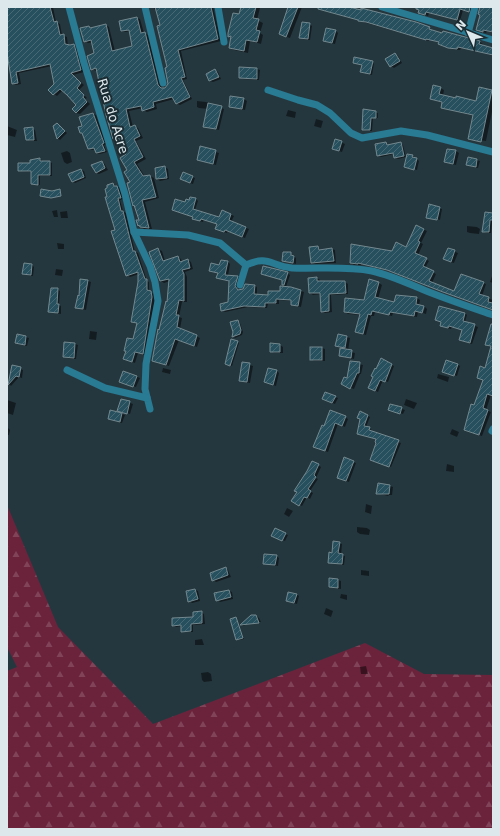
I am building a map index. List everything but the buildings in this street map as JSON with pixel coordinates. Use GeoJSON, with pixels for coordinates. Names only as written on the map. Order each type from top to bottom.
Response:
{"type":"FeatureCollection","features":[{"type":"Feature","properties":{"kind":"street","name":"Rua do Acre"},"geometry":{"type":"LineString","coordinates":[[69,7],[82,56],[125,194],[134,232],[150,266],[155,282],[158,301],[146,356],[145,381],[150,409]]}},
{"type":"Feature","properties":{"kind":"street"},"geometry":{"type":"LineString","coordinates":[[144,7],[164,83]]}},
{"type":"Feature","properties":{"kind":"street"},"geometry":{"type":"LineString","coordinates":[[218,7],[224,42]]}},
{"type":"Feature","properties":{"kind":"street"},"geometry":{"type":"LineString","coordinates":[[382,7],[399,9],[493,40]]}},
{"type":"Feature","properties":{"kind":"street"},"geometry":{"type":"LineString","coordinates":[[468,33],[475,7]]}},
{"type":"Feature","properties":{"kind":"street"},"geometry":{"type":"LineString","coordinates":[[268,90],[317,105],[330,113],[351,133],[362,138],[401,131],[426,134],[493,152]]}},
{"type":"Feature","properties":{"kind":"street"},"geometry":{"type":"LineString","coordinates":[[134,232],[188,235],[220,243],[246,264]]}},
{"type":"Feature","properties":{"kind":"street"},"geometry":{"type":"LineString","coordinates":[[246,264],[255,260],[265,260],[279,266],[320,269],[343,268],[371,271],[396,278],[440,297],[493,315]]}},
{"type":"Feature","properties":{"kind":"street"},"geometry":{"type":"LineString","coordinates":[[240,285],[246,264]]}},
{"type":"Feature","properties":{"kind":"street"},"geometry":{"type":"LineString","coordinates":[[67,370],[105,388],[147,398]]}},
{"type":"Feature","properties":{"kind":"green space"},"geometry":{"type":"Polygon","coordinates":[[[7,505],[58,627],[153,724],[365,643],[424,674],[493,675],[493,829],[7,829],[7,671],[17,667],[7,647],[7,505]]]}}]}
